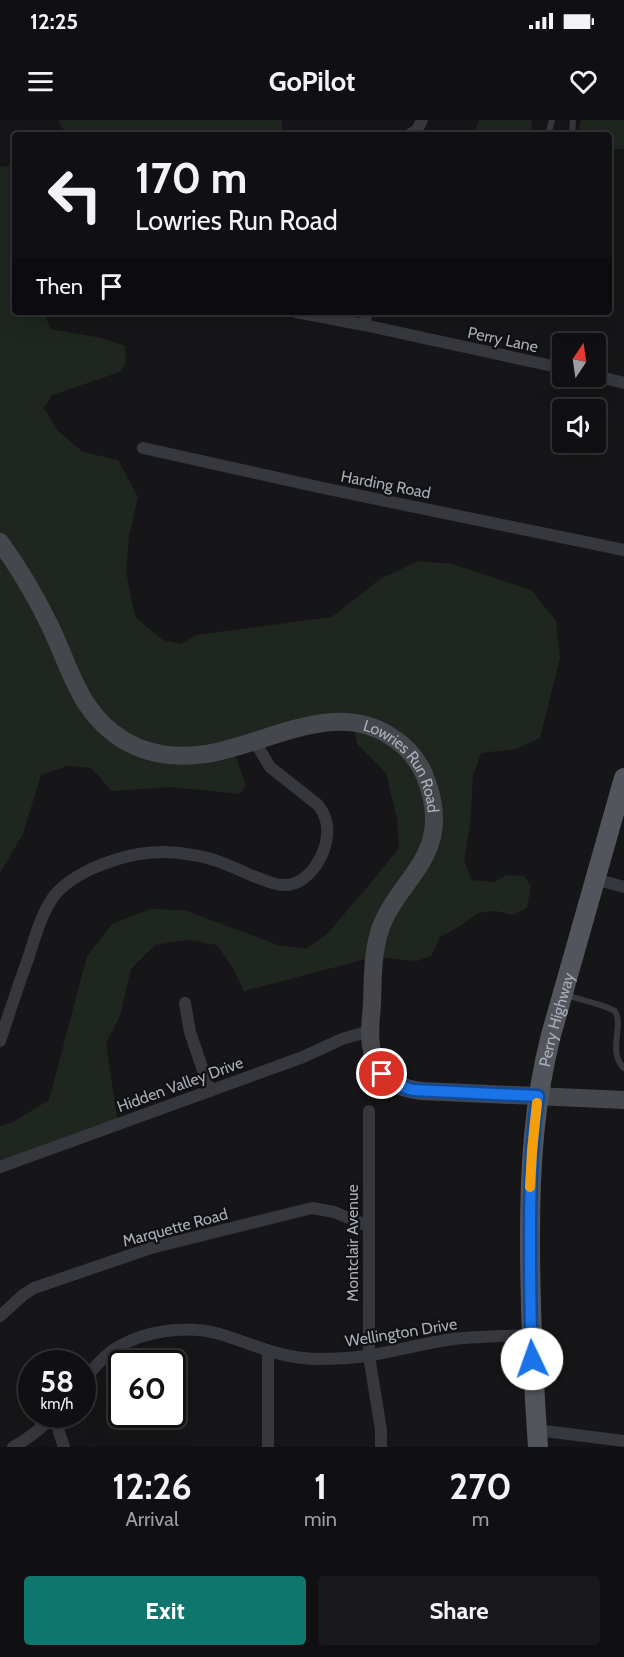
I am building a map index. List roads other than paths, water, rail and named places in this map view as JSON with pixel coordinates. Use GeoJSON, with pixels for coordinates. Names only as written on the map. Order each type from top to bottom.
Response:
{"type":"FeatureCollection","features":[{"type":"Feature","properties":{"kind":"main road","name":"Perry Highway"},"geometry":{"type":"LineString","coordinates":[[538,1439],[531,1335],[530,1182],[534,1120],[545,1056],[624,778]]}},
{"type":"Feature","properties":{"kind":"street","name":"Perry Lane"},"geometry":{"type":"LineString","coordinates":[[312,315],[552,366]]}},
{"type":"Feature","properties":{"kind":"street"},"geometry":{"type":"LineString","coordinates":[[364,325],[366,315]]}},
{"type":"Feature","properties":{"kind":"street"},"geometry":{"type":"LineString","coordinates":[[606,378],[624,383]]}},
{"type":"Feature","properties":{"kind":"street","name":"Harding Road"},"geometry":{"type":"LineString","coordinates":[[143,448],[624,550]]}},
{"type":"Feature","properties":{"kind":"street","name":"Lowries Run Road"},"geometry":{"type":"LineString","coordinates":[[3,546],[46,618],[82,698],[97,718],[116,735],[139,748],[179,756],[213,753],[317,724],[344,722],[362,724],[386,733],[401,743],[414,757],[424,774],[434,810],[433,830],[423,860],[392,904],[382,924],[374,957],[370,1031],[372,1050],[377,1066],[389,1080],[404,1088],[432,1092],[624,1100]]}},
{"type":"Feature","properties":{"kind":"street"},"geometry":{"type":"LineString","coordinates":[[0,1041],[47,907],[60,889],[86,871],[124,856],[159,852],[183,853],[208,858],[277,885],[292,885],[312,870],[318,862],[325,843],[327,823],[324,813],[311,798],[270,767],[255,742]]}},
{"type":"Feature","properties":{"kind":"street"},"geometry":{"type":"LineString","coordinates":[[595,879],[624,887]]}},
{"type":"Feature","properties":{"kind":"street"},"geometry":{"type":"LineString","coordinates":[[185,1003],[190,1032],[210,1090]]}},
{"type":"Feature","properties":{"kind":"street","name":"Hidden Valley Drive"},"geometry":{"type":"LineString","coordinates":[[0,1167],[303,1057],[342,1038],[370,1031]]}},
{"type":"Feature","properties":{"kind":"street","name":"Montclair Avenue"},"geometry":{"type":"LineString","coordinates":[[369,1111],[369,1356],[381,1430],[381,1447]]}},
{"type":"Feature","properties":{"kind":"street","name":"Marquette Road"},"geometry":{"type":"LineString","coordinates":[[0,1316],[23,1294],[34,1288],[152,1248],[312,1208],[334,1212],[368,1226]]}},
{"type":"Feature","properties":{"kind":"street","name":"Wellington Drive"},"geometry":{"type":"LineString","coordinates":[[96,1366],[117,1347],[132,1340],[189,1328],[215,1333],[268,1352],[318,1359],[369,1356],[455,1339],[531,1335]]}},
{"type":"Feature","properties":{"kind":"street"},"geometry":{"type":"LineString","coordinates":[[268,1352],[268,1447]]}},
{"type":"Feature","properties":{"kind":"street"},"geometry":{"type":"LineString","coordinates":[[13,1447],[43,1428]]}},
{"type":"Feature","properties":{"kind":"street"},"geometry":{"type":"LineString","coordinates":[[58,1428],[64,1447]]}},
{"type":"Feature","properties":{"kind":"street"},"geometry":{"type":"LineString","coordinates":[[538,1439],[624,1442]]}},
{"type":"Feature","properties":{"kind":"lane"},"geometry":{"type":"LineString","coordinates":[[562,994],[610,1009],[618,1015],[622,1031],[617,1055],[619,1064],[624,1068]]}}]}
